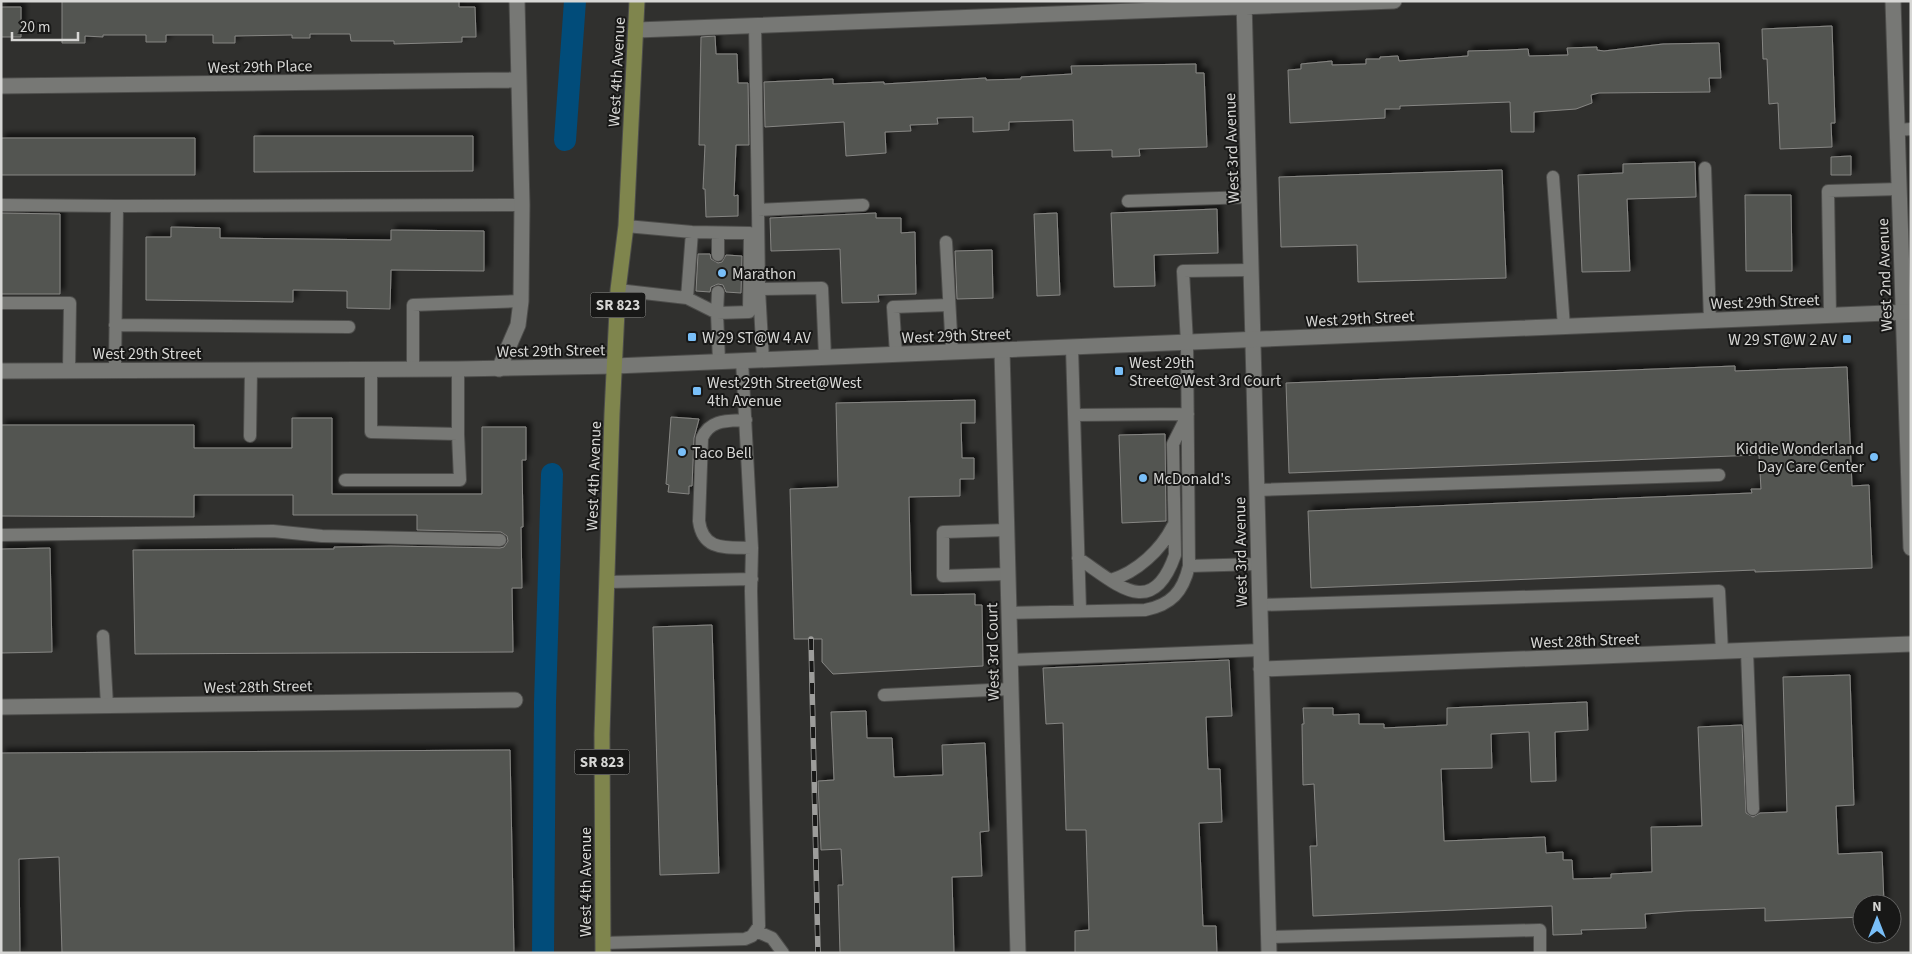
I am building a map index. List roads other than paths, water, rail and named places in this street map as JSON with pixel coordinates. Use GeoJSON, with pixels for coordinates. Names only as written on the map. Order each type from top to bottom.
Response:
{"type":"FeatureCollection","features":[{"type":"Feature","properties":{"kind":"main road","name":"West 4th Avenue"},"geometry":{"type":"LineString","coordinates":[[603,948],[602,734],[607,582],[618,290],[626,226],[637,1]]}},
{"type":"Feature","properties":{"kind":"street"},"geometry":{"type":"LineString","coordinates":[[499,369],[518,325],[521,301],[522,205],[517,1]]}},
{"type":"Feature","properties":{"kind":"street"},"geometry":{"type":"LineString","coordinates":[[637,30],[1244,4],[1394,1]]}},
{"type":"Feature","properties":{"kind":"street","name":"West 2nd Avenue"},"geometry":{"type":"LineString","coordinates":[[1893,1],[1904,130],[1899,189],[1907,312],[1911,548]]}},
{"type":"Feature","properties":{"kind":"street","name":"West 3rd Avenue"},"geometry":{"type":"LineString","coordinates":[[1244,4],[1269,953]]}},
{"type":"Feature","properties":{"kind":"street","name":"West 29th Place"},"geometry":{"type":"LineString","coordinates":[[1,86],[518,80]]}},
{"type":"Feature","properties":{"kind":"street","name":"West 29th Street"},"geometry":{"type":"LineString","coordinates":[[1,371],[499,369],[615,366],[1187,344],[1907,312]]}},
{"type":"Feature","properties":{"kind":"street","name":"West 3rd Court"},"geometry":{"type":"LineString","coordinates":[[1002,350],[1018,953]]}},
{"type":"Feature","properties":{"kind":"street","name":"West 28th Street"},"geometry":{"type":"LineString","coordinates":[[1261,669],[1911,644]]}},
{"type":"Feature","properties":{"kind":"street","name":"West 28th Street"},"geometry":{"type":"LineString","coordinates":[[1,707],[515,700]]}},
{"type":"Feature","properties":{"kind":"lane"},"geometry":{"type":"LineString","coordinates":[[755,25],[759,289],[763,360]]}},
{"type":"Feature","properties":{"kind":"lane"},"geometry":{"type":"LineString","coordinates":[[1705,168],[1710,320]]}},
{"type":"Feature","properties":{"kind":"lane"},"geometry":{"type":"LineString","coordinates":[[1553,177],[1564,327]]}},
{"type":"Feature","properties":{"kind":"lane"},"geometry":{"type":"LineString","coordinates":[[1830,315],[1828,192],[1899,189]]}},
{"type":"Feature","properties":{"kind":"lane"},"geometry":{"type":"LineString","coordinates":[[1128,201],[1250,197]]}},
{"type":"Feature","properties":{"kind":"lane"},"geometry":{"type":"LineString","coordinates":[[1,206],[522,205]]}},
{"type":"Feature","properties":{"kind":"lane"},"geometry":{"type":"LineString","coordinates":[[758,210],[863,205]]}},
{"type":"Feature","properties":{"kind":"lane"},"geometry":{"type":"LineString","coordinates":[[115,370],[117,206]]}},
{"type":"Feature","properties":{"kind":"lane"},"geometry":{"type":"LineString","coordinates":[[618,290],[687,298],[717,313],[749,312],[750,233],[692,232],[626,226]]}},
{"type":"Feature","properties":{"kind":"lane"},"geometry":{"type":"LineString","coordinates":[[687,298],[692,232]]}},
{"type":"Feature","properties":{"kind":"lane"},"geometry":{"type":"LineString","coordinates":[[718,233],[718,254]]}},
{"type":"Feature","properties":{"kind":"lane"},"geometry":{"type":"LineString","coordinates":[[946,242],[952,352]]}},
{"type":"Feature","properties":{"kind":"lane"},"geometry":{"type":"LineString","coordinates":[[1009,613],[1131,610],[1161,607],[1177,594],[1186,579],[1189,566],[1187,344],[1183,271],[1250,270]]}},
{"type":"Feature","properties":{"kind":"lane"},"geometry":{"type":"LineString","coordinates":[[759,289],[822,288],[825,357]]}},
{"type":"Feature","properties":{"kind":"lane"},"geometry":{"type":"LineString","coordinates":[[718,292],[719,361]]}},
{"type":"Feature","properties":{"kind":"lane"},"geometry":{"type":"LineString","coordinates":[[413,369],[413,305],[521,301]]}},
{"type":"Feature","properties":{"kind":"lane"},"geometry":{"type":"LineString","coordinates":[[1,303],[70,303],[69,370]]}},
{"type":"Feature","properties":{"kind":"lane"},"geometry":{"type":"LineString","coordinates":[[896,354],[893,307],[949,305]]}},
{"type":"Feature","properties":{"kind":"lane"},"geometry":{"type":"LineString","coordinates":[[115,325],[349,327]]}},
{"type":"Feature","properties":{"kind":"lane"},"geometry":{"type":"LineString","coordinates":[[1072,348],[1080,610]]}},
{"type":"Feature","properties":{"kind":"lane"},"geometry":{"type":"LineString","coordinates":[[603,948],[672,947],[745,940],[756,931],[759,918],[752,548],[742,360]]}},
{"type":"Feature","properties":{"kind":"lane"},"geometry":{"type":"LineString","coordinates":[[371,369],[371,432],[458,434]]}},
{"type":"Feature","properties":{"kind":"lane"},"geometry":{"type":"LineString","coordinates":[[345,480],[460,480],[458,369]]}},
{"type":"Feature","properties":{"kind":"lane"},"geometry":{"type":"LineString","coordinates":[[250,436],[251,370]]}},
{"type":"Feature","properties":{"kind":"lane"},"geometry":{"type":"LineString","coordinates":[[1074,415],[1188,414]]}},
{"type":"Feature","properties":{"kind":"lane"},"geometry":{"type":"LineString","coordinates":[[1078,558],[1131,592],[1144,593],[1160,584],[1169,571],[1175,554],[1173,444],[1188,414]]}},
{"type":"Feature","properties":{"kind":"lane"},"geometry":{"type":"LineString","coordinates":[[746,420],[716,422],[705,431],[702,438],[698,521],[706,540],[716,546],[752,548]]}},
{"type":"Feature","properties":{"kind":"lane"},"geometry":{"type":"LineString","coordinates":[[1256,490],[1719,476]]}},
{"type":"Feature","properties":{"kind":"lane"},"geometry":{"type":"LineString","coordinates":[[1111,580],[1127,575],[1165,542],[1175,522]]}},
{"type":"Feature","properties":{"kind":"lane"},"geometry":{"type":"LineString","coordinates":[[1007,530],[943,532],[943,576],[1008,574]]}},
{"type":"Feature","properties":{"kind":"lane"},"geometry":{"type":"LineString","coordinates":[[1,535],[273,531],[322,536],[500,540]]}},
{"type":"Feature","properties":{"kind":"lane"},"geometry":{"type":"LineString","coordinates":[[1189,566],[1258,564]]}},
{"type":"Feature","properties":{"kind":"lane"},"geometry":{"type":"LineString","coordinates":[[607,582],[752,579]]}},
{"type":"Feature","properties":{"kind":"lane"},"geometry":{"type":"LineString","coordinates":[[1259,605],[1720,591],[1722,652]]}},
{"type":"Feature","properties":{"kind":"lane"},"geometry":{"type":"LineString","coordinates":[[103,636],[107,706]]}},
{"type":"Feature","properties":{"kind":"lane"},"geometry":{"type":"LineString","coordinates":[[1010,660],[1261,650]]}},
{"type":"Feature","properties":{"kind":"lane"},"geometry":{"type":"LineString","coordinates":[[1747,651],[1753,809]]}},
{"type":"Feature","properties":{"kind":"lane"},"geometry":{"type":"LineString","coordinates":[[884,695],[1011,689]]}},
{"type":"Feature","properties":{"kind":"lane"},"geometry":{"type":"LineString","coordinates":[[1268,937],[1540,930],[1540,953]]}},
{"type":"Feature","properties":{"kind":"lane"},"geometry":{"type":"LineString","coordinates":[[756,931],[772,938],[783,953]]}},
{"type":"Feature","properties":{"kind":"waterway"},"geometry":{"type":"LineString","coordinates":[[565,140],[575,1]]}},
{"type":"Feature","properties":{"kind":"waterway"},"geometry":{"type":"LineString","coordinates":[[543,953],[545,703],[552,474]]}},
{"type":"Feature","properties":{"kind":"railway"},"geometry":{"type":"LineString","coordinates":[[811,639],[818,953]]}},
{"type":"Feature","properties":{"kind":"place","name":"Marathon"},"geometry":{"type":"Point","coordinates":[722,273]}},
{"type":"Feature","properties":{"kind":"place","name":"W 29 ST@W 4 AV"},"geometry":{"type":"Point","coordinates":[692,337]}},
{"type":"Feature","properties":{"kind":"place","name":"W 29 ST@W 2 AV"},"geometry":{"type":"Point","coordinates":[1847,339]}},
{"type":"Feature","properties":{"kind":"place","name":"West 29th Street@West 3rd Court"},"geometry":{"type":"Point","coordinates":[1119,371]}},
{"type":"Feature","properties":{"kind":"place","name":"West 29th Street@West 4th Avenue"},"geometry":{"type":"Point","coordinates":[697,391]}},
{"type":"Feature","properties":{"kind":"place","name":"Taco Bell"},"geometry":{"type":"Point","coordinates":[682,452]}},
{"type":"Feature","properties":{"kind":"place","name":"Kiddie Wonderland Day Care Center"},"geometry":{"type":"Point","coordinates":[1874,457]}},
{"type":"Feature","properties":{"kind":"place","name":"McDonald's"},"geometry":{"type":"Point","coordinates":[1143,478]}}]}
